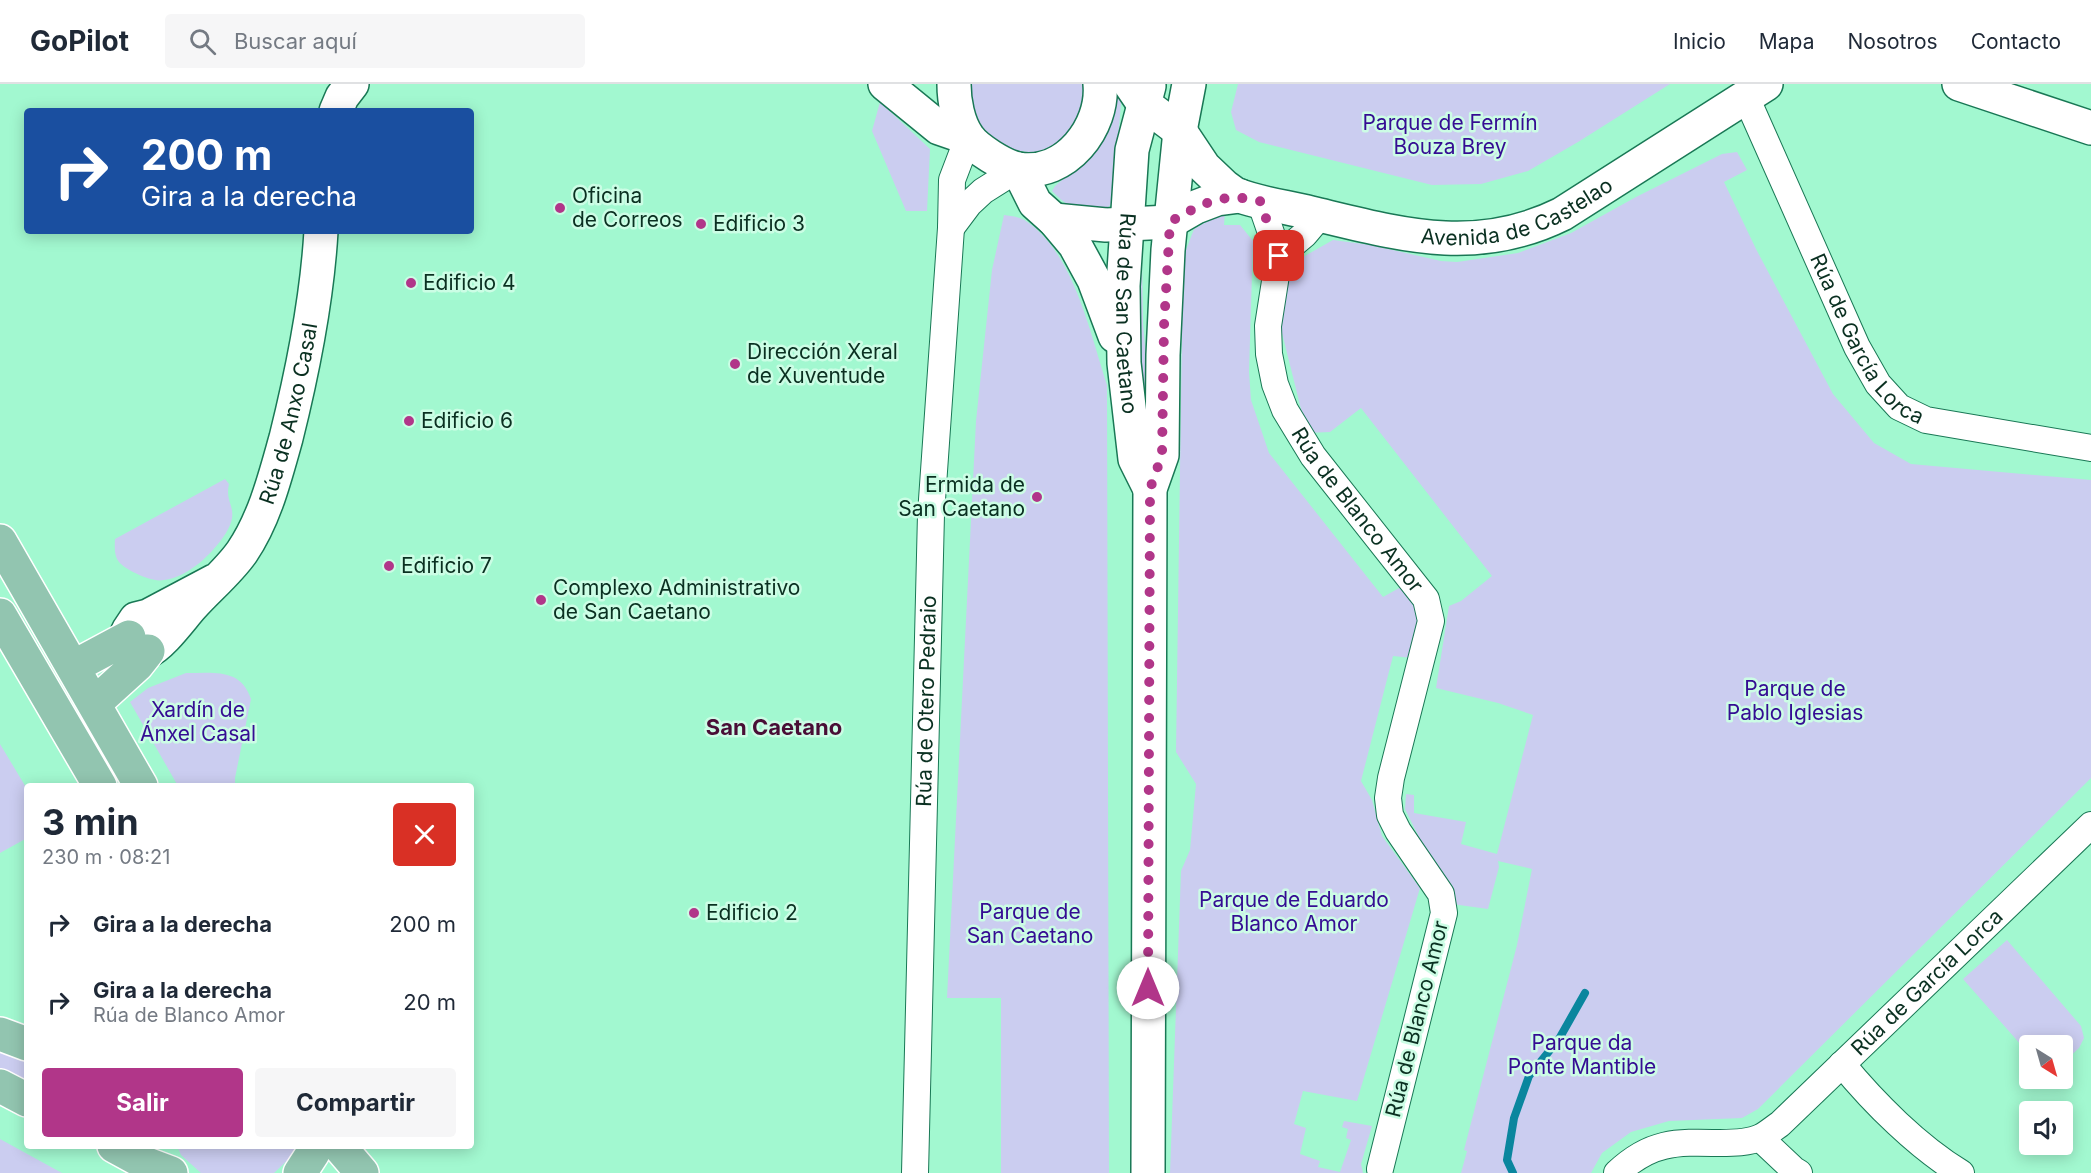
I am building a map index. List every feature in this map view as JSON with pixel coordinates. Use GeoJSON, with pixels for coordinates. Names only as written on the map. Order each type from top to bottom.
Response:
{"type":"FeatureCollection","features":[{"type":"Feature","properties":{"kind":"main road"},"geometry":{"type":"LineString","coordinates":[[0,541],[139,783]]}},
{"type":"Feature","properties":{"kind":"main road"},"geometry":{"type":"LineString","coordinates":[[0,615],[98,783]]}},
{"type":"Feature","properties":{"kind":"main road"},"geometry":{"type":"LineString","coordinates":[[73,667],[147,636]]}},
{"type":"Feature","properties":{"kind":"main road"},"geometry":{"type":"LineString","coordinates":[[94,704],[137,665],[147,636]]}},
{"type":"Feature","properties":{"kind":"main road"},"geometry":{"type":"LineString","coordinates":[[0,1034],[24,1043]]}},
{"type":"Feature","properties":{"kind":"main road"},"geometry":{"type":"LineString","coordinates":[[0,1086],[24,1098]]}},
{"type":"Feature","properties":{"kind":"main road"},"geometry":{"type":"LineString","coordinates":[[120,1149],[147,1164],[171,1173]]}},
{"type":"Feature","properties":{"kind":"main road"},"geometry":{"type":"LineString","coordinates":[[159,1149],[171,1173]]}},
{"type":"Feature","properties":{"kind":"main road"},"geometry":{"type":"LineString","coordinates":[[300,1173],[314,1149]]}},
{"type":"Feature","properties":{"kind":"main road"},"geometry":{"type":"LineString","coordinates":[[342,1149],[362,1173]]}},
{"type":"Feature","properties":{"kind":"street"},"geometry":{"type":"LineString","coordinates":[[323,84],[325,108]]}},
{"type":"Feature","properties":{"kind":"street"},"geometry":{"type":"LineString","coordinates":[[337,108],[352,84]]}},
{"type":"Feature","properties":{"kind":"street"},"geometry":{"type":"LineString","coordinates":[[885,84],[939,128],[968,138],[990,156],[1018,169],[1036,169],[1049,165],[1065,158],[1077,149],[1095,121],[1101,98],[1100,84]]}},
{"type":"Feature","properties":{"kind":"street"},"geometry":{"type":"LineString","coordinates":[[954,84],[958,115],[968,138]]}},
{"type":"Feature","properties":{"kind":"street","name":"Rúa de San Caetano"},"geometry":{"type":"LineString","coordinates":[[1150,489],[1135,459],[1124,363],[1123,286],[1150,223],[1180,131],[1189,84]]}},
{"type":"Feature","properties":{"kind":"street"},"geometry":{"type":"LineString","coordinates":[[1959,84],[2091,128]]}},
{"type":"Feature","properties":{"kind":"street"},"geometry":{"type":"LineString","coordinates":[[1141,90],[1180,131],[1204,167],[1224,186],[1250,198]]}},
{"type":"Feature","properties":{"kind":"street","name":"Rúa de San Caetano"},"geometry":{"type":"LineString","coordinates":[[1141,90],[1132,150],[1150,223],[1163,355],[1162,455],[1150,489],[1148,1173]]}},
{"type":"Feature","properties":{"kind":"street","name":"Avenida de Castelao"},"geometry":{"type":"LineString","coordinates":[[1250,198],[1409,236],[1431,239],[1474,238],[1527,229],[1547,222],[1579,205],[1756,91]]}},
{"type":"Feature","properties":{"kind":"street","name":"Rúa de García Lorca"},"geometry":{"type":"LineString","coordinates":[[1756,91],[1857,347],[1878,384],[1899,407],[1926,420],[2091,448]]}},
{"type":"Feature","properties":{"kind":"street","name":"Rúa de Otero Pedraio"},"geometry":{"type":"LineString","coordinates":[[915,1173],[931,514],[951,228],[952,180],[968,138]]}},
{"type":"Feature","properties":{"kind":"street"},"geometry":{"type":"LineString","coordinates":[[1018,169],[1035,203],[1054,220],[1075,245],[1094,280],[1124,363]]}},
{"type":"Feature","properties":{"kind":"street"},"geometry":{"type":"LineString","coordinates":[[951,228],[969,204],[983,191],[1018,169]]}},
{"type":"Feature","properties":{"kind":"street"},"geometry":{"type":"LineString","coordinates":[[1054,220],[1106,225],[1150,223],[1217,199],[1250,198]]}},
{"type":"Feature","properties":{"kind":"street","name":"Rúa de Blanco Amor"},"geometry":{"type":"LineString","coordinates":[[1250,198],[1279,256],[1268,326],[1269,354],[1275,384],[1285,410],[1313,456],[1426,599],[1431,621],[1391,778],[1388,798],[1390,815],[1398,831],[1441,894],[1444,913],[1380,1169]]}},
{"type":"Feature","properties":{"kind":"street"},"geometry":{"type":"LineString","coordinates":[[1279,256],[1305,234],[1321,215]]}},
{"type":"Feature","properties":{"kind":"street","name":"Rúa de Anxo Casal"},"geometry":{"type":"LineString","coordinates":[[147,636],[214,581],[241,554],[262,515],[275,478],[302,370],[319,279],[321,234]]}},
{"type":"Feature","properties":{"kind":"street","name":"Rúa de García Lorca"},"geometry":{"type":"LineString","coordinates":[[1760,1138],[1780,1124],[2091,825]]}},
{"type":"Feature","properties":{"kind":"street"},"geometry":{"type":"LineString","coordinates":[[1842,1064],[1860,1086],[1935,1157],[1961,1173]]}},
{"type":"Feature","properties":{"kind":"street"},"geometry":{"type":"LineString","coordinates":[[1617,1173],[1649,1149],[1658,1146],[1685,1142],[1744,1141],[1760,1138],[1799,1173]]}},
{"type":"Feature","properties":{"kind":"green space"},"geometry":{"type":"Polygon","coordinates":[[[967,84],[1088,84],[1084,113],[1064,139],[1054,147],[1045,150],[1025,152],[1005,147],[988,136],[982,129],[976,118],[967,84]]]}},
{"type":"Feature","properties":{"kind":"green space","name":"Parque de Fermín Bouza Brey"},"geometry":{"type":"Polygon","coordinates":[[[1238,84],[1670,84],[1528,171],[1481,184],[1432,185],[1259,142],[1236,130],[1231,112],[1238,84]]]}},
{"type":"Feature","properties":{"kind":"green space"},"geometry":{"type":"Polygon","coordinates":[[[1114,90],[1122,91],[1113,201],[1107,209],[1083,210],[1070,206],[1052,191],[1094,153],[1105,133],[1114,90]]]}},
{"type":"Feature","properties":{"kind":"green space"},"geometry":{"type":"Polygon","coordinates":[[[880,102],[930,149],[927,211],[906,211],[872,131],[880,102]]]}},
{"type":"Feature","properties":{"kind":"green space","name":"Parque de Pablo Iglesias"},"geometry":{"type":"Polygon","coordinates":[[[1737,152],[1747,170],[1724,182],[1756,249],[1833,394],[1874,443],[1911,464],[2091,480],[2091,778],[1758,1109],[1742,1118],[1669,1121],[1631,1132],[1602,1153],[1591,1173],[1461,1173],[1467,1151],[1464,1150],[1517,945],[1532,869],[1498,861],[1499,867],[1488,909],[1452,904],[1405,809],[1406,794],[1414,795],[1414,813],[1466,822],[1461,844],[1497,854],[1533,715],[1498,703],[1436,688],[1449,606],[1461,601],[1492,576],[1361,408],[1330,432],[1307,433],[1280,325],[1286,284],[1303,257],[1333,240],[1371,245],[1441,261],[1457,262],[1518,253],[1571,233],[1722,154],[1737,152]]]}},
{"type":"Feature","properties":{"kind":"green space","name":"Parque de Eduardo Blanco Amor"},"geometry":{"type":"Polygon","coordinates":[[[1225,211],[1224,225],[1240,225],[1253,241],[1249,372],[1251,400],[1269,453],[1383,597],[1401,587],[1414,606],[1422,627],[1412,658],[1393,656],[1361,781],[1372,800],[1382,836],[1420,888],[1357,1101],[1303,1091],[1294,1124],[1306,1128],[1300,1154],[1320,1161],[1318,1167],[1340,1172],[1351,1140],[1346,1138],[1348,1129],[1342,1127],[1344,1121],[1372,1126],[1361,1164],[1363,1173],[1170,1173],[1181,871],[1190,850],[1196,784],[1176,752],[1183,258],[1194,229],[1225,211]]]}},
{"type":"Feature","properties":{"kind":"green space","name":"Parque de San Caetano"},"geometry":{"type":"Polygon","coordinates":[[[1004,215],[1026,221],[1043,235],[1057,253],[1087,319],[1107,385],[1109,1173],[1001,1173],[1001,998],[947,998],[976,421],[992,270],[1004,215]]]}},
{"type":"Feature","properties":{"kind":"green space"},"geometry":{"type":"Polygon","coordinates":[[[1139,260],[1142,260],[1143,323],[1150,406],[1145,406],[1140,355],[1139,260]]]}},
{"type":"Feature","properties":{"kind":"green space"},"geometry":{"type":"Polygon","coordinates":[[[225,479],[229,484],[232,512],[230,525],[221,541],[200,563],[173,578],[160,580],[140,575],[120,563],[115,551],[115,539],[225,479]]]}},
{"type":"Feature","properties":{"kind":"green space","name":"Xardín de Ánxel Casal"},"geometry":{"type":"Polygon","coordinates":[[[186,673],[225,674],[241,682],[251,699],[235,783],[176,783],[130,702],[148,688],[186,673]]]}},
{"type":"Feature","properties":{"kind":"green space"},"geometry":{"type":"Polygon","coordinates":[[[0,744],[24,784],[24,840],[0,853],[0,744]]]}},
{"type":"Feature","properties":{"kind":"green space"},"geometry":{"type":"Polygon","coordinates":[[[2007,940],[2081,1026],[2084,1038],[2079,1048],[2073,1054],[2073,1035],[2019,1035],[2019,1043],[1963,979],[2007,940]]]}},
{"type":"Feature","properties":{"kind":"green space"},"geometry":{"type":"Polygon","coordinates":[[[0,1048],[24,1057],[24,1085],[0,1073],[0,1048]]]}},
{"type":"Feature","properties":{"kind":"green space"},"geometry":{"type":"Polygon","coordinates":[[[0,1139],[62,1173],[0,1173],[0,1139]]]}},
{"type":"Feature","properties":{"kind":"green space"},"geometry":{"type":"Polygon","coordinates":[[[178,1149],[296,1149],[293,1155],[274,1173],[201,1173],[181,1155],[178,1149]]]}},
{"type":"Feature","properties":{"kind":"waterway"},"geometry":{"type":"LineString","coordinates":[[1513,1173],[1507,1160],[1514,1118],[1529,1076],[1559,1039],[1585,993]]}},
{"type":"Feature","properties":{"kind":"place","name":"Oficina de Correos"},"geometry":{"type":"Point","coordinates":[560,208]}},
{"type":"Feature","properties":{"kind":"place","name":"Edificio 3"},"geometry":{"type":"Point","coordinates":[701,224]}},
{"type":"Feature","properties":{"kind":"place","name":"Edificio 4"},"geometry":{"type":"Point","coordinates":[411,283]}},
{"type":"Feature","properties":{"kind":"place","name":"Dirección Xeral de Xuventude"},"geometry":{"type":"Point","coordinates":[735,364]}},
{"type":"Feature","properties":{"kind":"place","name":"Edificio 6"},"geometry":{"type":"Point","coordinates":[409,421]}},
{"type":"Feature","properties":{"kind":"place","name":"Ermida de San Caetano"},"geometry":{"type":"Point","coordinates":[1037,497]}},
{"type":"Feature","properties":{"kind":"place","name":"Edificio 7"},"geometry":{"type":"Point","coordinates":[389,566]}},
{"type":"Feature","properties":{"kind":"place","name":"Complexo Administrativo de San Caetano"},"geometry":{"type":"Point","coordinates":[541,600]}},
{"type":"Feature","properties":{"kind":"place","name":"Edificio 2"},"geometry":{"type":"Point","coordinates":[694,913]}},
{"type":"Feature","properties":{"kind":"district","name":"San Caetano"},"geometry":{"type":"Point","coordinates":[774,727]}},
{"type":"Feature","properties":{"kind":"route"},"geometry":{"type":"LineString","coordinates":[[1148,988],[1150,489],[1162,455],[1163,355],[1170,222],[1196,207],[1217,199],[1240,196],[1260,201],[1279,256]]}},
{"type":"Feature","properties":{"kind":"park label","name":"Parque da Ponte Mantible"},"geometry":{"type":"Point","coordinates":[1582,1055]}}]}
